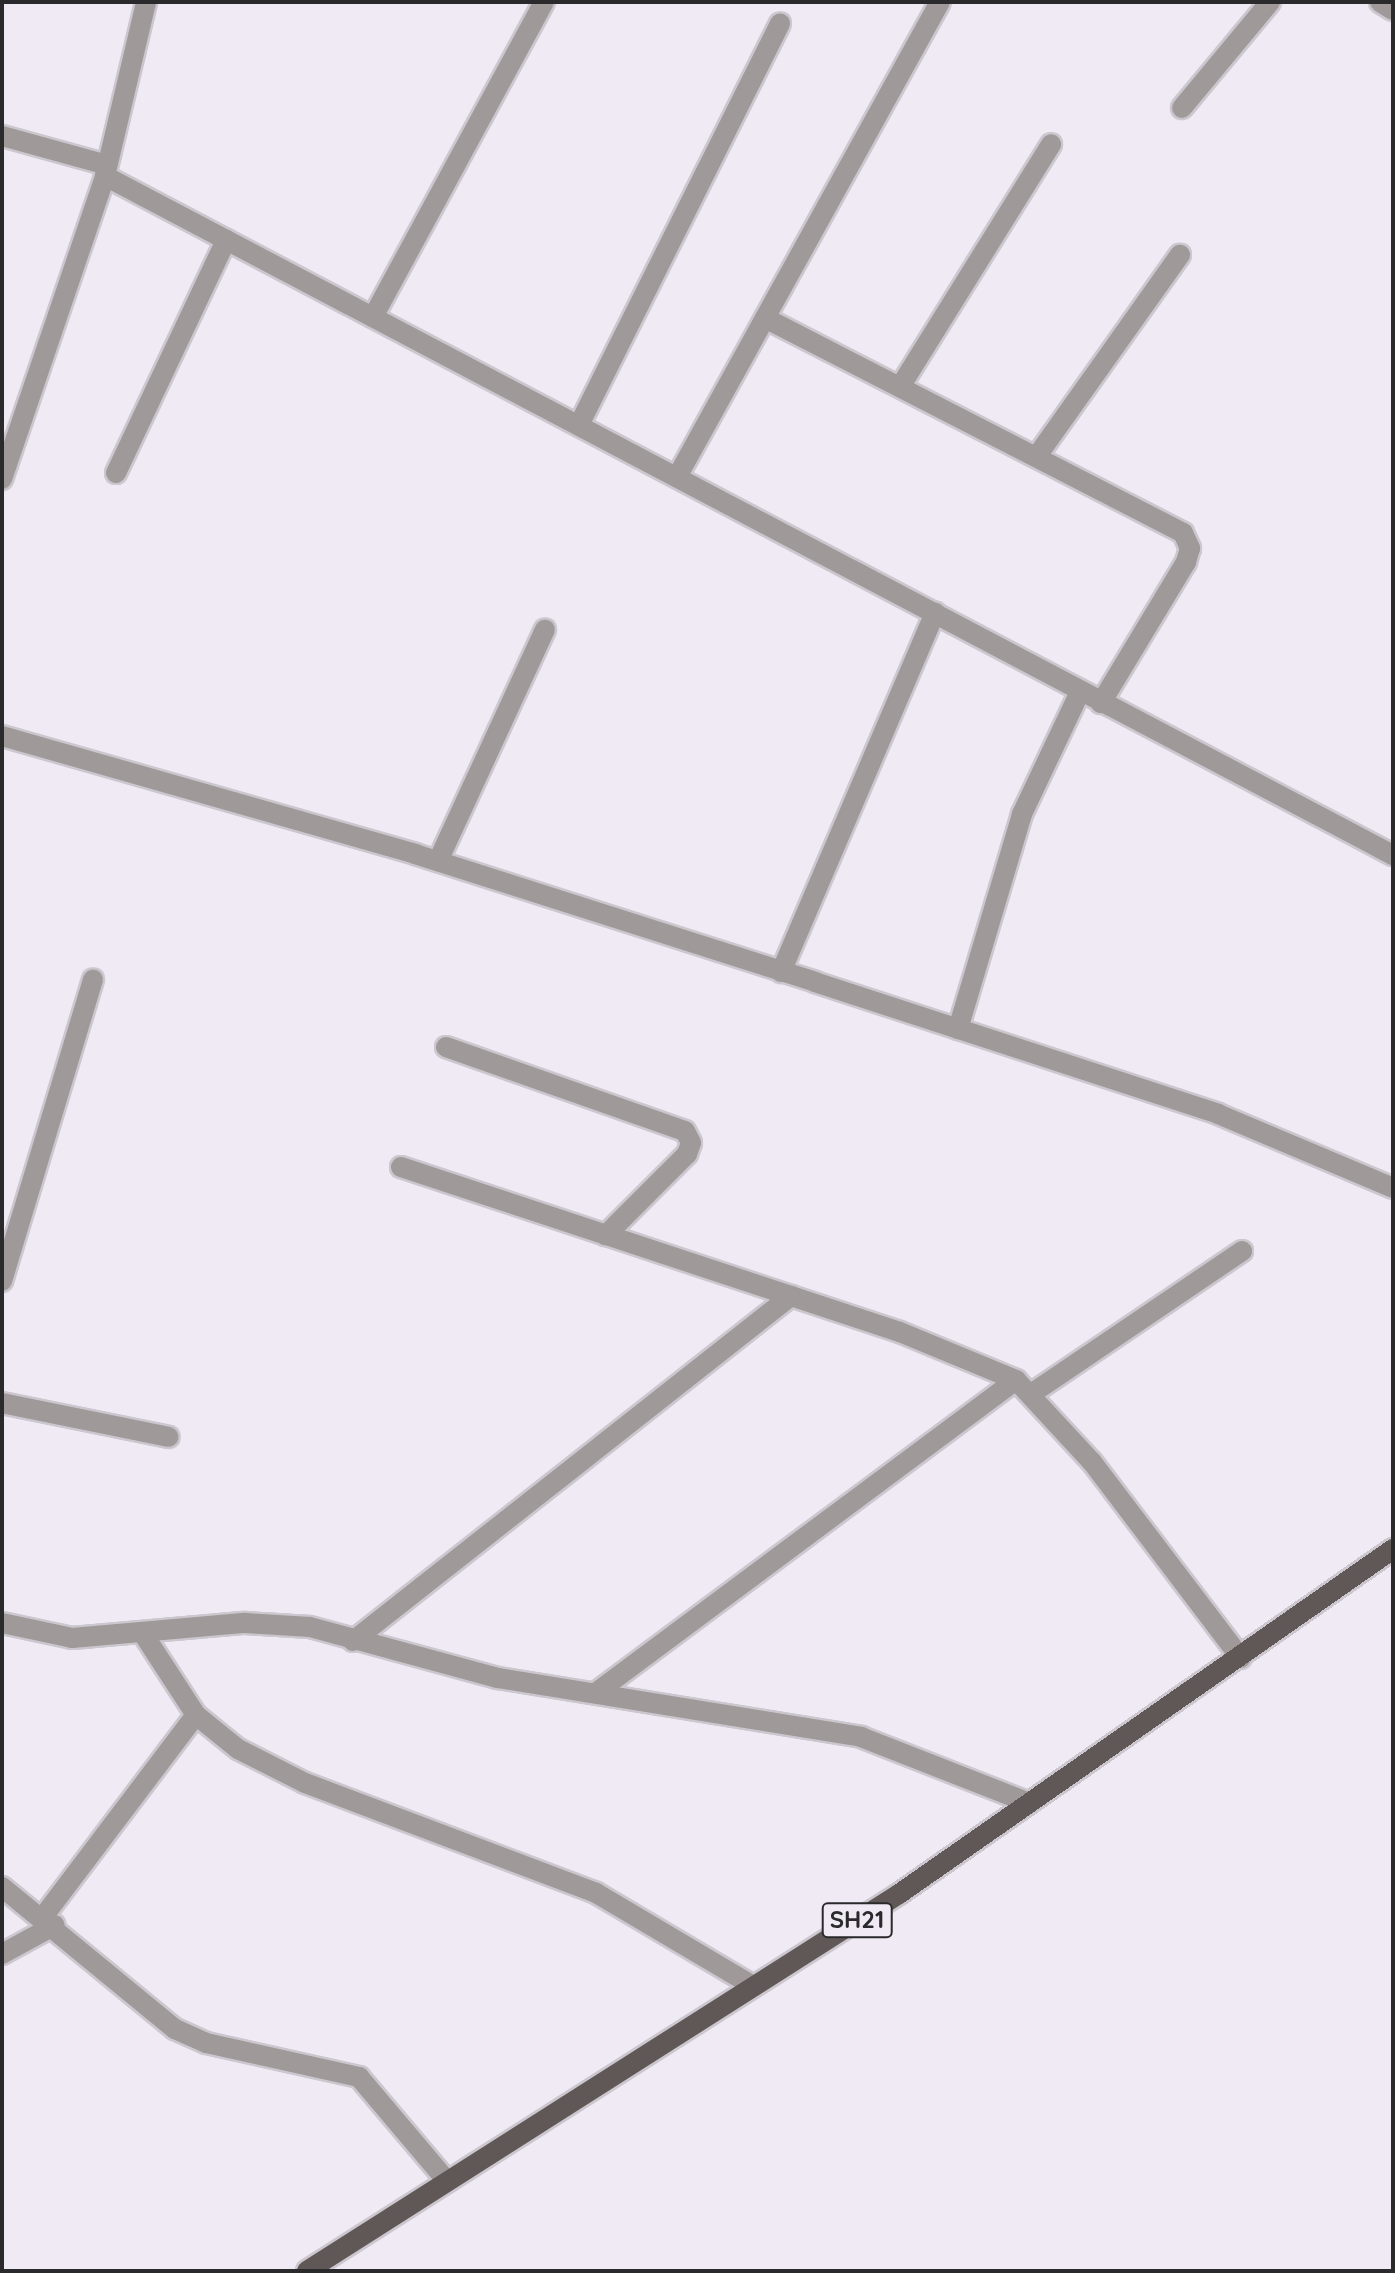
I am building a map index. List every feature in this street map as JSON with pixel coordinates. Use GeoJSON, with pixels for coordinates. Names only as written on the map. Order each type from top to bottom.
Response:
{"type":"FeatureCollection","features":[{"type":"Feature","properties":{"kind":"main road","name":"SH21"},"geometry":{"type":"LineString","coordinates":[[307,2271],[753,1986],[1029,1803],[1241,1658],[1393,1549]]}},
{"type":"Feature","properties":{"kind":"street"},"geometry":{"type":"LineString","coordinates":[[2,479],[106,170],[146,2]]}},
{"type":"Feature","properties":{"kind":"street"},"geometry":{"type":"LineString","coordinates":[[373,317],[544,2]]}},
{"type":"Feature","properties":{"kind":"street"},"geometry":{"type":"LineString","coordinates":[[677,477],[940,2]]}},
{"type":"Feature","properties":{"kind":"street"},"geometry":{"type":"LineString","coordinates":[[1182,108],[1270,2]]}},
{"type":"Feature","properties":{"kind":"street"},"geometry":{"type":"LineString","coordinates":[[1380,2],[1393,10]]}},
{"type":"Feature","properties":{"kind":"street"},"geometry":{"type":"LineString","coordinates":[[579,425],[780,23]]}},
{"type":"Feature","properties":{"kind":"street"},"geometry":{"type":"LineString","coordinates":[[2,136],[106,170],[226,240],[1393,855]]}},
{"type":"Feature","properties":{"kind":"street"},"geometry":{"type":"LineString","coordinates":[[900,387],[1051,144]]}},
{"type":"Feature","properties":{"kind":"street"},"geometry":{"type":"LineString","coordinates":[[116,473],[226,240]]}},
{"type":"Feature","properties":{"kind":"street"},"geometry":{"type":"LineString","coordinates":[[1037,456],[1180,255]]}},
{"type":"Feature","properties":{"kind":"street"},"geometry":{"type":"LineString","coordinates":[[765,318],[1176,526],[1189,540],[1186,562],[1101,703]]}},
{"type":"Feature","properties":{"kind":"street"},"geometry":{"type":"LineString","coordinates":[[781,972],[935,613]]}},
{"type":"Feature","properties":{"kind":"street"},"geometry":{"type":"LineString","coordinates":[[438,861],[545,629]]}},
{"type":"Feature","properties":{"kind":"street"},"geometry":{"type":"LineString","coordinates":[[958,1029],[1022,814],[1080,692]]}},
{"type":"Feature","properties":{"kind":"street"},"geometry":{"type":"LineString","coordinates":[[2,736],[438,861],[958,1029],[1218,1114],[1393,1188]]}},
{"type":"Feature","properties":{"kind":"street"},"geometry":{"type":"LineString","coordinates":[[2,1281],[93,979]]}},
{"type":"Feature","properties":{"kind":"street"},"geometry":{"type":"LineString","coordinates":[[446,1047],[685,1131],[691,1139],[687,1154],[606,1235]]}},
{"type":"Feature","properties":{"kind":"street"},"geometry":{"type":"LineString","coordinates":[[401,1167],[791,1296],[1024,1387],[1092,1462],[1241,1658]]}},
{"type":"Feature","properties":{"kind":"street"},"geometry":{"type":"LineString","coordinates":[[597,1692],[1024,1387],[1242,1251]]}},
{"type":"Feature","properties":{"kind":"street"},"geometry":{"type":"LineString","coordinates":[[353,1641],[791,1296]]}},
{"type":"Feature","properties":{"kind":"street"},"geometry":{"type":"LineString","coordinates":[[2,1403],[169,1437]]}},
{"type":"Feature","properties":{"kind":"street"},"geometry":{"type":"LineString","coordinates":[[2,1623],[72,1638],[279,1623],[453,1669],[861,1737],[1029,1803]]}},
{"type":"Feature","properties":{"kind":"street"},"geometry":{"type":"LineString","coordinates":[[144,1635],[196,1715],[238,1749],[305,1783],[596,1893],[753,1986]]}},
{"type":"Feature","properties":{"kind":"street"},"geometry":{"type":"LineString","coordinates":[[2,1954],[49,1921],[196,1715]]}},
{"type":"Feature","properties":{"kind":"street"},"geometry":{"type":"LineString","coordinates":[[2,1887],[49,1921],[175,2029],[206,2043],[359,2077],[388,2104],[447,2181]]}}]}
